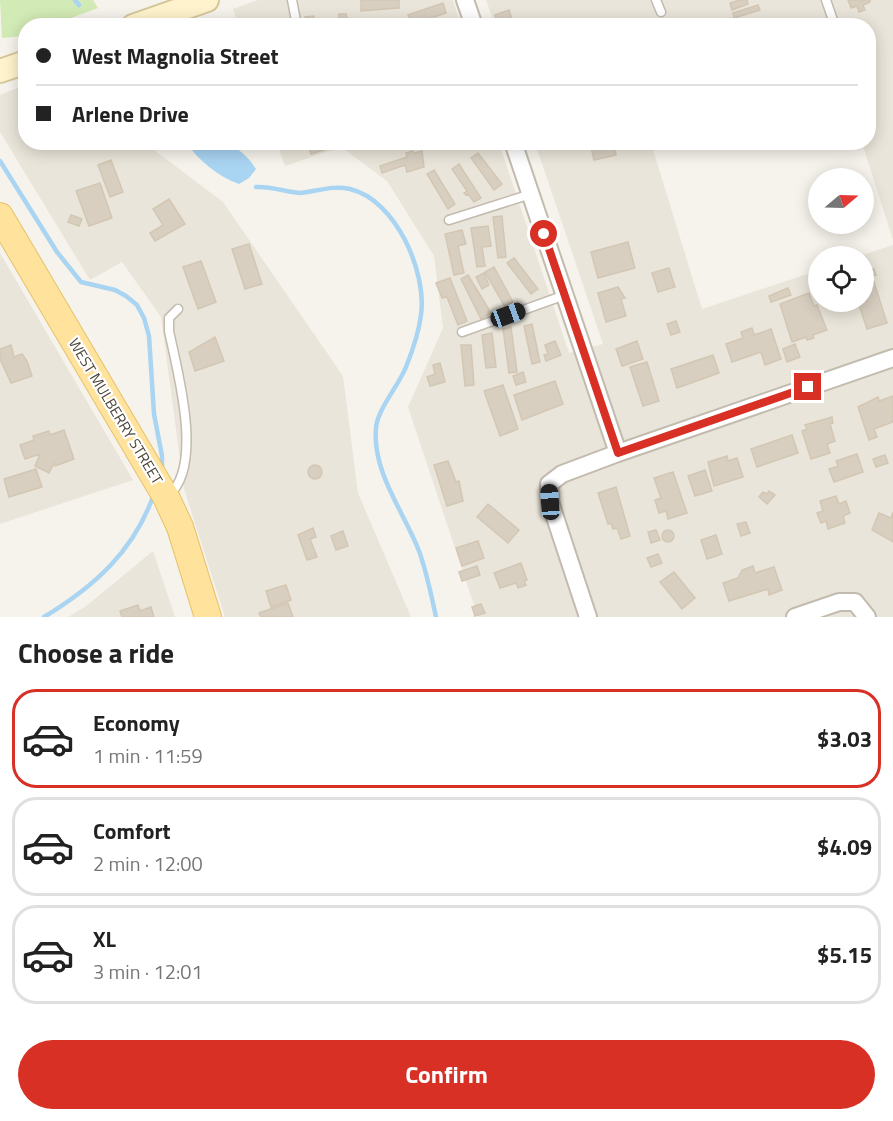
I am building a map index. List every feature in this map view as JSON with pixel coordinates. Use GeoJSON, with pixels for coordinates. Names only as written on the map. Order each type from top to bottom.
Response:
{"type":"FeatureCollection","features":[{"type":"Feature","properties":{"kind":"main road"},"geometry":{"type":"LineString","coordinates":[[156,18],[207,0]]}},
{"type":"Feature","properties":{"kind":"main road"},"geometry":{"type":"LineString","coordinates":[[0,71],[18,65]]}},
{"type":"Feature","properties":{"kind":"main road","name":"WEST MULBERRY STREET"},"geometry":{"type":"LineString","coordinates":[[0,216],[164,493],[180,527],[208,617]]}},
{"type":"Feature","properties":{"kind":"street"},"geometry":{"type":"LineString","coordinates":[[465,0],[471,18]]}},
{"type":"Feature","properties":{"kind":"street"},"geometry":{"type":"LineString","coordinates":[[516,150],[618,453]]}},
{"type":"Feature","properties":{"kind":"street"},"geometry":{"type":"LineString","coordinates":[[588,617],[550,502],[549,484],[562,474],[618,453],[893,358]]}},
{"type":"Feature","properties":{"kind":"street"},"geometry":{"type":"LineString","coordinates":[[795,617],[839,602],[855,602],[867,617]]}},
{"type":"Feature","properties":{"kind":"lane"},"geometry":{"type":"LineString","coordinates":[[291,0],[295,18]]}},
{"type":"Feature","properties":{"kind":"lane"},"geometry":{"type":"LineString","coordinates":[[656,0],[661,12]]}},
{"type":"Feature","properties":{"kind":"lane"},"geometry":{"type":"LineString","coordinates":[[826,0],[832,18]]}},
{"type":"Feature","properties":{"kind":"lane"},"geometry":{"type":"LineString","coordinates":[[449,220],[531,194]]}},
{"type":"Feature","properties":{"kind":"lane"},"geometry":{"type":"LineString","coordinates":[[462,332],[565,295]]}},
{"type":"Feature","properties":{"kind":"lane"},"geometry":{"type":"LineString","coordinates":[[164,493],[178,483],[185,459],[185,415],[169,331],[170,318],[178,309]]}},
{"type":"Feature","properties":{"kind":"shaded area"},"geometry":{"type":"Polygon","coordinates":[[[258,0],[453,0],[459,18],[236,18],[233,9],[258,0]]]}},
{"type":"Feature","properties":{"kind":"shaded area"},"geometry":{"type":"Polygon","coordinates":[[[486,0],[893,0],[893,240],[874,181],[874,168],[870,168],[864,150],[876,150],[876,18],[492,18],[486,0]]]}},
{"type":"Feature","properties":{"kind":"shaded area"},"geometry":{"type":"Polygon","coordinates":[[[18,88],[18,150],[154,150],[223,202],[343,376],[358,493],[411,617],[225,617],[184,489],[161,317],[122,262],[90,280],[0,132],[0,95],[18,88]]]}},
{"type":"Feature","properties":{"kind":"shaded area"},"geometry":{"type":"Polygon","coordinates":[[[279,150],[332,150],[285,166],[279,150]]]}},
{"type":"Feature","properties":{"kind":"shaded area"},"geometry":{"type":"Polygon","coordinates":[[[345,150],[501,150],[569,353],[603,344],[537,150],[653,150],[702,309],[808,274],[808,312],[874,312],[874,251],[893,245],[893,617],[478,617],[408,407],[443,328],[434,256],[387,181],[345,150]]]}},
{"type":"Feature","properties":{"kind":"shaded area"},"geometry":{"type":"Polygon","coordinates":[[[0,253],[133,480],[0,524],[0,253]]]}},
{"type":"Feature","properties":{"kind":"shaded area"},"geometry":{"type":"Polygon","coordinates":[[[153,551],[175,617],[68,617],[85,607],[153,551]]]}},
{"type":"Feature","properties":{"kind":"green space"},"geometry":{"type":"Polygon","coordinates":[[[0,0],[93,0],[98,8],[71,18],[18,18],[18,37],[2,38],[0,0]]]}},
{"type":"Feature","properties":{"kind":"water"},"geometry":{"type":"Polygon","coordinates":[[[192,150],[239,150],[256,169],[249,178],[239,184],[223,177],[192,150]]]}},
{"type":"Feature","properties":{"kind":"building"},"geometry":{"type":"Polygon","coordinates":[[[361,0],[399,0],[399,8],[361,11],[361,0]]]}},
{"type":"Feature","properties":{"kind":"building"},"geometry":{"type":"Polygon","coordinates":[[[747,0],[748,4],[732,10],[730,3],[747,0]]]}},
{"type":"Feature","properties":{"kind":"building"},"geometry":{"type":"Polygon","coordinates":[[[848,0],[870,0],[870,2],[863,5],[865,10],[859,12],[857,6],[851,8],[848,0]]]}},
{"type":"Feature","properties":{"kind":"building"},"geometry":{"type":"Polygon","coordinates":[[[443,3],[446,13],[434,18],[409,18],[408,15],[443,3]]]}},
{"type":"Feature","properties":{"kind":"building"},"geometry":{"type":"Polygon","coordinates":[[[758,5],[760,10],[734,18],[733,13],[758,5]]]}},
{"type":"Feature","properties":{"kind":"building"},"geometry":{"type":"Polygon","coordinates":[[[509,10],[512,18],[496,18],[495,15],[509,10]]]}},
{"type":"Feature","properties":{"kind":"building"},"geometry":{"type":"Polygon","coordinates":[[[339,14],[346,14],[347,18],[339,18],[339,14]]]}},
{"type":"Feature","properties":{"kind":"building"},"geometry":{"type":"Polygon","coordinates":[[[310,150],[324,150],[311,154],[310,150]]]}},
{"type":"Feature","properties":{"kind":"building"},"geometry":{"type":"Polygon","coordinates":[[[592,150],[615,150],[616,155],[594,160],[592,150]]]}},
{"type":"Feature","properties":{"kind":"building"},"geometry":{"type":"Polygon","coordinates":[[[413,151],[414,153],[422,151],[424,167],[407,172],[405,165],[382,173],[380,166],[407,157],[406,153],[413,151]]]}},
{"type":"Feature","properties":{"kind":"building"},"geometry":{"type":"Polygon","coordinates":[[[478,153],[502,184],[494,190],[471,158],[478,153]]]}},
{"type":"Feature","properties":{"kind":"building"},"geometry":{"type":"Polygon","coordinates":[[[111,160],[123,192],[110,197],[98,165],[111,160]]]}},
{"type":"Feature","properties":{"kind":"building"},"geometry":{"type":"Polygon","coordinates":[[[459,164],[481,198],[474,202],[468,194],[464,193],[467,191],[452,169],[459,164]]]}},
{"type":"Feature","properties":{"kind":"building"},"geometry":{"type":"Polygon","coordinates":[[[434,170],[455,204],[448,209],[427,174],[434,170]]]}},
{"type":"Feature","properties":{"kind":"building"},"geometry":{"type":"Polygon","coordinates":[[[100,183],[112,218],[89,226],[76,191],[100,183]]]}},
{"type":"Feature","properties":{"kind":"building"},"geometry":{"type":"Polygon","coordinates":[[[169,199],[185,224],[155,241],[150,233],[163,225],[153,209],[169,199]]]}},
{"type":"Feature","properties":{"kind":"building"},"geometry":{"type":"Polygon","coordinates":[[[71,215],[82,219],[79,226],[68,222],[71,215]]]}},
{"type":"Feature","properties":{"kind":"building"},"geometry":{"type":"Polygon","coordinates":[[[502,216],[506,257],[498,258],[493,217],[502,216]]]}},
{"type":"Feature","properties":{"kind":"building"},"geometry":{"type":"Polygon","coordinates":[[[488,226],[491,246],[482,247],[485,266],[477,267],[471,228],[488,226]]]}},
{"type":"Feature","properties":{"kind":"building"},"geometry":{"type":"Polygon","coordinates":[[[462,230],[466,244],[458,246],[464,273],[454,275],[445,234],[462,230]]]}},
{"type":"Feature","properties":{"kind":"building"},"geometry":{"type":"Polygon","coordinates":[[[628,242],[635,268],[598,278],[591,252],[628,242]]]}},
{"type":"Feature","properties":{"kind":"building"},"geometry":{"type":"Polygon","coordinates":[[[249,244],[262,284],[245,289],[232,249],[249,244]]]}},
{"type":"Feature","properties":{"kind":"building"},"geometry":{"type":"Polygon","coordinates":[[[514,258],[538,289],[531,294],[507,263],[514,258]]]}},
{"type":"Feature","properties":{"kind":"building"},"geometry":{"type":"Polygon","coordinates":[[[201,261],[216,302],[198,309],[183,267],[201,261]]]}},
{"type":"Feature","properties":{"kind":"building"},"geometry":{"type":"Polygon","coordinates":[[[494,267],[513,302],[505,307],[485,272],[494,267]]]}},
{"type":"Feature","properties":{"kind":"building"},"geometry":{"type":"Polygon","coordinates":[[[669,268],[675,287],[658,292],[652,273],[669,268]]]}},
{"type":"Feature","properties":{"kind":"building"},"geometry":{"type":"Polygon","coordinates":[[[484,273],[489,285],[482,289],[476,277],[484,273]]]}},
{"type":"Feature","properties":{"kind":"building"},"geometry":{"type":"Polygon","coordinates":[[[468,275],[491,313],[481,319],[461,279],[468,275]]]}},
{"type":"Feature","properties":{"kind":"building"},"geometry":{"type":"Polygon","coordinates":[[[450,278],[467,321],[458,325],[447,297],[442,298],[436,283],[450,278]]]}},
{"type":"Feature","properties":{"kind":"building"},"geometry":{"type":"Polygon","coordinates":[[[874,282],[887,323],[867,329],[861,312],[874,312],[874,282]]]}},
{"type":"Feature","properties":{"kind":"building"},"geometry":{"type":"Polygon","coordinates":[[[618,287],[625,298],[621,299],[626,316],[606,322],[598,293],[618,287]]]}},
{"type":"Feature","properties":{"kind":"building"},"geometry":{"type":"Polygon","coordinates":[[[788,288],[791,295],[771,302],[769,296],[788,288]]]}},
{"type":"Feature","properties":{"kind":"building"},"geometry":{"type":"Polygon","coordinates":[[[808,293],[808,312],[820,312],[827,330],[813,335],[814,338],[807,340],[806,337],[792,342],[780,304],[808,293]]]}},
{"type":"Feature","properties":{"kind":"building"},"geometry":{"type":"Polygon","coordinates":[[[676,321],[680,332],[671,335],[667,324],[676,321]]]}},
{"type":"Feature","properties":{"kind":"building"},"geometry":{"type":"Polygon","coordinates":[[[532,324],[540,362],[532,364],[524,326],[532,324]]]}},
{"type":"Feature","properties":{"kind":"building"},"geometry":{"type":"Polygon","coordinates":[[[511,327],[517,372],[509,373],[503,329],[511,327]]]}},
{"type":"Feature","properties":{"kind":"building"},"geometry":{"type":"Polygon","coordinates":[[[752,328],[754,335],[771,329],[781,359],[765,365],[761,352],[732,362],[726,344],[743,338],[741,332],[752,328]]]}},
{"type":"Feature","properties":{"kind":"building"},"geometry":{"type":"Polygon","coordinates":[[[492,333],[496,367],[486,368],[482,335],[492,333]]]}},
{"type":"Feature","properties":{"kind":"building"},"geometry":{"type":"Polygon","coordinates":[[[215,337],[224,361],[195,371],[189,352],[215,337]]]}},
{"type":"Feature","properties":{"kind":"building"},"geometry":{"type":"Polygon","coordinates":[[[555,341],[561,355],[546,361],[544,355],[548,354],[545,345],[555,341]]]}},
{"type":"Feature","properties":{"kind":"building"},"geometry":{"type":"Polygon","coordinates":[[[637,341],[643,359],[622,366],[616,349],[637,341]]]}},
{"type":"Feature","properties":{"kind":"building"},"geometry":{"type":"Polygon","coordinates":[[[795,344],[800,357],[787,362],[783,349],[795,344]]]}},
{"type":"Feature","properties":{"kind":"building"},"geometry":{"type":"Polygon","coordinates":[[[11,345],[14,357],[22,354],[27,361],[32,376],[11,383],[0,359],[0,349],[11,345]]]}},
{"type":"Feature","properties":{"kind":"building"},"geometry":{"type":"Polygon","coordinates":[[[461,345],[471,345],[474,385],[465,386],[461,345]]]}},
{"type":"Feature","properties":{"kind":"building"},"geometry":{"type":"Polygon","coordinates":[[[713,355],[719,373],[677,388],[671,369],[713,355]]]}},
{"type":"Feature","properties":{"kind":"building"},"geometry":{"type":"Polygon","coordinates":[[[647,362],[659,401],[643,406],[630,367],[647,362]]]}},
{"type":"Feature","properties":{"kind":"building"},"geometry":{"type":"Polygon","coordinates":[[[440,363],[445,382],[430,386],[427,377],[435,374],[433,365],[440,363]]]}},
{"type":"Feature","properties":{"kind":"building"},"geometry":{"type":"Polygon","coordinates":[[[523,372],[526,382],[516,385],[513,376],[523,372]]]}},
{"type":"Feature","properties":{"kind":"building"},"geometry":{"type":"Polygon","coordinates":[[[555,381],[563,404],[522,420],[514,395],[555,381]]]}},
{"type":"Feature","properties":{"kind":"building"},"geometry":{"type":"Polygon","coordinates":[[[503,385],[518,429],[500,436],[484,391],[503,385]]]}},
{"type":"Feature","properties":{"kind":"building"},"geometry":{"type":"Polygon","coordinates":[[[893,396],[893,422],[874,429],[877,437],[869,440],[858,407],[878,397],[879,401],[893,396]]]}},
{"type":"Feature","properties":{"kind":"building"},"geometry":{"type":"Polygon","coordinates":[[[832,417],[833,423],[830,424],[835,441],[827,444],[830,453],[811,459],[802,431],[807,429],[805,425],[832,417]]]}},
{"type":"Feature","properties":{"kind":"building"},"geometry":{"type":"Polygon","coordinates":[[[64,430],[74,459],[55,466],[54,463],[49,473],[35,466],[40,454],[25,459],[20,445],[34,440],[33,436],[49,431],[50,435],[64,430]]]}},
{"type":"Feature","properties":{"kind":"building"},"geometry":{"type":"Polygon","coordinates":[[[792,435],[798,453],[757,467],[751,449],[792,435]]]}},
{"type":"Feature","properties":{"kind":"building"},"geometry":{"type":"Polygon","coordinates":[[[857,454],[863,472],[834,482],[829,469],[838,466],[836,461],[857,454]]]}},
{"type":"Feature","properties":{"kind":"building"},"geometry":{"type":"Polygon","coordinates":[[[885,455],[888,463],[876,467],[873,459],[885,455]]]}},
{"type":"Feature","properties":{"kind":"building"},"geometry":{"type":"Polygon","coordinates":[[[727,456],[728,461],[737,458],[743,477],[714,486],[708,462],[727,456]]]}},
{"type":"Feature","properties":{"kind":"building"},"geometry":{"type":"Polygon","coordinates":[[[448,461],[456,482],[459,481],[463,501],[447,506],[434,465],[448,461]]]}},
{"type":"Feature","properties":{"kind":"building"},"geometry":{"type":"Polygon","coordinates":[[[312,465],[318,465],[322,472],[318,479],[312,479],[308,475],[308,469],[312,465]]]}},
{"type":"Feature","properties":{"kind":"building"},"geometry":{"type":"Polygon","coordinates":[[[36,469],[42,487],[9,497],[4,479],[36,469]]]}},
{"type":"Feature","properties":{"kind":"building"},"geometry":{"type":"Polygon","coordinates":[[[705,470],[712,491],[695,496],[688,476],[705,470]]]}},
{"type":"Feature","properties":{"kind":"building"},"geometry":{"type":"Polygon","coordinates":[[[673,472],[687,513],[668,519],[666,511],[659,513],[655,500],[661,498],[654,478],[673,472]]]}},
{"type":"Feature","properties":{"kind":"building"},"geometry":{"type":"Polygon","coordinates":[[[616,487],[630,536],[621,539],[617,528],[613,529],[611,523],[608,524],[598,493],[616,487]]]}},
{"type":"Feature","properties":{"kind":"building"},"geometry":{"type":"Polygon","coordinates":[[[769,491],[775,495],[767,504],[759,497],[763,492],[767,494],[769,491]]]}},
{"type":"Feature","properties":{"kind":"building"},"geometry":{"type":"Polygon","coordinates":[[[836,496],[839,504],[846,501],[850,513],[843,516],[845,523],[828,529],[826,521],[821,523],[817,513],[823,511],[820,501],[836,496]]]}},
{"type":"Feature","properties":{"kind":"building"},"geometry":{"type":"Polygon","coordinates":[[[488,504],[519,530],[508,543],[477,517],[488,504]]]}},
{"type":"Feature","properties":{"kind":"building"},"geometry":{"type":"Polygon","coordinates":[[[893,512],[893,542],[872,530],[879,513],[891,518],[893,512]]]}},
{"type":"Feature","properties":{"kind":"building"},"geometry":{"type":"Polygon","coordinates":[[[746,522],[750,533],[741,536],[737,524],[746,522]]]}},
{"type":"Feature","properties":{"kind":"building"},"geometry":{"type":"Polygon","coordinates":[[[313,528],[316,537],[310,539],[317,557],[307,560],[298,535],[313,528]]]}},
{"type":"Feature","properties":{"kind":"building"},"geometry":{"type":"Polygon","coordinates":[[[656,530],[660,540],[651,543],[648,532],[656,530]]]}},
{"type":"Feature","properties":{"kind":"building"},"geometry":{"type":"Polygon","coordinates":[[[670,530],[673,531],[673,541],[666,542],[663,541],[662,534],[663,531],[670,530]]]}},
{"type":"Feature","properties":{"kind":"building"},"geometry":{"type":"Polygon","coordinates":[[[343,531],[348,546],[336,550],[331,536],[343,531]]]}},
{"type":"Feature","properties":{"kind":"building"},"geometry":{"type":"Polygon","coordinates":[[[716,535],[722,554],[707,559],[701,540],[716,535]]]}},
{"type":"Feature","properties":{"kind":"building"},"geometry":{"type":"Polygon","coordinates":[[[478,541],[484,558],[462,566],[456,548],[478,541]]]}},
{"type":"Feature","properties":{"kind":"building"},"geometry":{"type":"Polygon","coordinates":[[[658,554],[662,563],[651,567],[647,558],[658,554]]]}},
{"type":"Feature","properties":{"kind":"building"},"geometry":{"type":"Polygon","coordinates":[[[521,563],[527,580],[524,581],[526,585],[518,588],[516,583],[500,588],[494,573],[521,563]]]}},
{"type":"Feature","properties":{"kind":"building"},"geometry":{"type":"Polygon","coordinates":[[[477,566],[480,575],[462,581],[459,572],[477,566]]]}},
{"type":"Feature","properties":{"kind":"building"},"geometry":{"type":"Polygon","coordinates":[[[753,566],[755,573],[774,567],[782,590],[769,595],[768,589],[729,601],[723,583],[738,578],[742,570],[753,566]]]}},
{"type":"Feature","properties":{"kind":"building"},"geometry":{"type":"Polygon","coordinates":[[[674,572],[695,598],[682,609],[660,582],[674,572]]]}},
{"type":"Feature","properties":{"kind":"building"},"geometry":{"type":"Polygon","coordinates":[[[286,585],[291,600],[271,607],[266,591],[286,585]]]}},
{"type":"Feature","properties":{"kind":"building"},"geometry":{"type":"Polygon","coordinates":[[[288,603],[293,617],[261,617],[259,613],[288,603]]]}},
{"type":"Feature","properties":{"kind":"building"},"geometry":{"type":"Polygon","coordinates":[[[481,604],[485,613],[475,616],[472,607],[481,604]]]}},
{"type":"Feature","properties":{"kind":"building"},"geometry":{"type":"Polygon","coordinates":[[[138,605],[140,611],[151,607],[154,617],[122,617],[120,611],[138,605]]]}},
{"type":"Feature","properties":{"kind":"waterway"},"geometry":{"type":"LineString","coordinates":[[75,0],[79,5]]}},
{"type":"Feature","properties":{"kind":"waterway"},"geometry":{"type":"LineString","coordinates":[[0,161],[57,252],[81,282],[115,290],[126,296],[137,305],[144,318],[149,336],[154,414],[162,456],[162,472]]}},
{"type":"Feature","properties":{"kind":"waterway"},"geometry":{"type":"LineString","coordinates":[[256,187],[301,193],[344,188],[367,196],[394,222],[413,259],[422,298],[420,321],[406,367],[377,421],[376,444],[390,491],[419,551],[436,617]]}},
{"type":"Feature","properties":{"kind":"waterway"},"geometry":{"type":"LineString","coordinates":[[44,617],[80,593],[111,565],[136,533],[154,494]]}},
{"type":"Feature","properties":{"kind":"route"},"geometry":{"type":"LineString","coordinates":[[544,234],[618,453],[808,387]]}}]}
